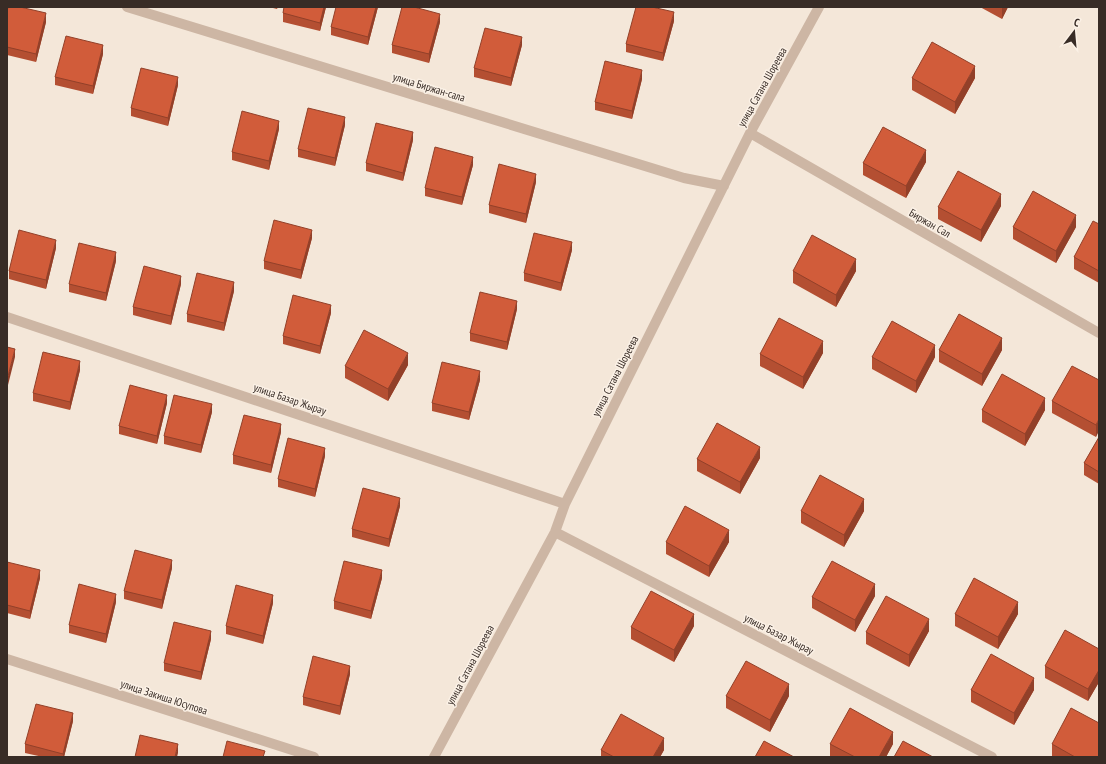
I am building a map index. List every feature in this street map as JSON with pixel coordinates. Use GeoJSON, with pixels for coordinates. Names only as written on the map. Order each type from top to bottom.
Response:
{"type":"FeatureCollection","features":[{"type":"Feature","properties":{"kind":"street","name":"улица Биржан-сала"},"geometry":{"type":"LineString","coordinates":[[127,7],[677,176],[724,186]]}},
{"type":"Feature","properties":{"kind":"street","name":"улица Сатана Шореева"},"geometry":{"type":"LineString","coordinates":[[434,757],[555,532],[565,504],[750,133],[819,7]]}},
{"type":"Feature","properties":{"kind":"street","name":"Биржан Сал"},"geometry":{"type":"LineString","coordinates":[[750,133],[1099,333]]}},
{"type":"Feature","properties":{"kind":"street","name":"улица Базар Жырау"},"geometry":{"type":"LineString","coordinates":[[7,317],[565,504]]}},
{"type":"Feature","properties":{"kind":"street","name":"улица Базар Жырау"},"geometry":{"type":"LineString","coordinates":[[555,532],[992,757]]}},
{"type":"Feature","properties":{"kind":"street","name":"улица Закиша Юсупова"},"geometry":{"type":"LineString","coordinates":[[7,659],[314,757]]}},
{"type":"Feature","properties":{"kind":"building"},"geometry":{"type":"Polygon","coordinates":[[[8,7],[20,7],[46,13],[36,54],[7,47],[8,7]]]}},
{"type":"Feature","properties":{"kind":"building"},"geometry":{"type":"Polygon","coordinates":[[[284,7],[324,7],[320,23],[283,13],[284,7]]]}},
{"type":"Feature","properties":{"kind":"building"},"geometry":{"type":"Polygon","coordinates":[[[336,7],[376,7],[368,37],[331,27],[336,7]]]}},
{"type":"Feature","properties":{"kind":"building"},"geometry":{"type":"Polygon","coordinates":[[[402,7],[414,7],[440,14],[429,54],[392,45],[402,7]]]}},
{"type":"Feature","properties":{"kind":"building"},"geometry":{"type":"Polygon","coordinates":[[[636,7],[652,7],[674,12],[663,53],[626,44],[636,7]]]}},
{"type":"Feature","properties":{"kind":"building"},"geometry":{"type":"Polygon","coordinates":[[[485,28],[522,37],[511,78],[474,68],[485,28]]]}},
{"type":"Feature","properties":{"kind":"building"},"geometry":{"type":"Polygon","coordinates":[[[66,36],[103,45],[93,86],[55,77],[66,36]]]}},
{"type":"Feature","properties":{"kind":"building"},"geometry":{"type":"Polygon","coordinates":[[[932,42],[975,66],[955,102],[912,78],[932,42]]]}},
{"type":"Feature","properties":{"kind":"building"},"geometry":{"type":"Polygon","coordinates":[[[605,61],[642,70],[632,111],[595,102],[605,61]]]}},
{"type":"Feature","properties":{"kind":"building"},"geometry":{"type":"Polygon","coordinates":[[[141,68],[178,77],[168,118],[131,108],[141,68]]]}},
{"type":"Feature","properties":{"kind":"building"},"geometry":{"type":"Polygon","coordinates":[[[308,108],[345,117],[335,158],[298,149],[308,108]]]}},
{"type":"Feature","properties":{"kind":"building"},"geometry":{"type":"Polygon","coordinates":[[[242,111],[279,121],[269,161],[232,152],[242,111]]]}},
{"type":"Feature","properties":{"kind":"building"},"geometry":{"type":"Polygon","coordinates":[[[376,123],[413,132],[403,173],[366,163],[376,123]]]}},
{"type":"Feature","properties":{"kind":"building"},"geometry":{"type":"Polygon","coordinates":[[[883,127],[926,150],[906,186],[863,163],[883,127]]]}},
{"type":"Feature","properties":{"kind":"building"},"geometry":{"type":"Polygon","coordinates":[[[435,147],[473,157],[462,197],[425,188],[435,147]]]}},
{"type":"Feature","properties":{"kind":"building"},"geometry":{"type":"Polygon","coordinates":[[[499,164],[536,174],[526,214],[489,205],[499,164]]]}},
{"type":"Feature","properties":{"kind":"building"},"geometry":{"type":"Polygon","coordinates":[[[958,171],[1001,194],[981,230],[938,207],[958,171]]]}},
{"type":"Feature","properties":{"kind":"building"},"geometry":{"type":"Polygon","coordinates":[[[1033,191],[1076,215],[1056,251],[1013,227],[1033,191]]]}},
{"type":"Feature","properties":{"kind":"building"},"geometry":{"type":"Polygon","coordinates":[[[274,220],[312,230],[301,270],[264,261],[274,220]]]}},
{"type":"Feature","properties":{"kind":"building"},"geometry":{"type":"Polygon","coordinates":[[[1093,221],[1099,224],[1099,271],[1074,257],[1093,221]]]}},
{"type":"Feature","properties":{"kind":"building"},"geometry":{"type":"Polygon","coordinates":[[[19,230],[56,240],[46,280],[9,271],[19,230]]]}},
{"type":"Feature","properties":{"kind":"building"},"geometry":{"type":"Polygon","coordinates":[[[534,233],[572,242],[561,283],[524,273],[534,233]]]}},
{"type":"Feature","properties":{"kind":"building"},"geometry":{"type":"Polygon","coordinates":[[[812,235],[856,259],[836,295],[793,271],[812,235]]]}},
{"type":"Feature","properties":{"kind":"building"},"geometry":{"type":"Polygon","coordinates":[[[79,243],[116,252],[106,293],[69,284],[79,243]]]}},
{"type":"Feature","properties":{"kind":"building"},"geometry":{"type":"Polygon","coordinates":[[[144,266],[181,276],[171,316],[133,307],[144,266]]]}},
{"type":"Feature","properties":{"kind":"building"},"geometry":{"type":"Polygon","coordinates":[[[197,273],[234,282],[224,323],[187,314],[197,273]]]}},
{"type":"Feature","properties":{"kind":"building"},"geometry":{"type":"Polygon","coordinates":[[[480,292],[517,301],[507,342],[470,333],[480,292]]]}},
{"type":"Feature","properties":{"kind":"building"},"geometry":{"type":"Polygon","coordinates":[[[293,295],[331,305],[320,346],[283,336],[293,295]]]}},
{"type":"Feature","properties":{"kind":"building"},"geometry":{"type":"Polygon","coordinates":[[[959,314],[1002,338],[982,374],[939,350],[959,314]]]}},
{"type":"Feature","properties":{"kind":"building"},"geometry":{"type":"Polygon","coordinates":[[[779,318],[823,341],[803,377],[760,354],[779,318]]]}},
{"type":"Feature","properties":{"kind":"building"},"geometry":{"type":"Polygon","coordinates":[[[892,321],[935,345],[916,381],[872,357],[892,321]]]}},
{"type":"Feature","properties":{"kind":"building"},"geometry":{"type":"Polygon","coordinates":[[[364,330],[408,353],[388,389],[345,366],[364,330]]]}},
{"type":"Feature","properties":{"kind":"building"},"geometry":{"type":"Polygon","coordinates":[[[7,347],[15,349],[7,380],[7,347]]]}},
{"type":"Feature","properties":{"kind":"building"},"geometry":{"type":"Polygon","coordinates":[[[43,352],[80,361],[70,402],[33,393],[43,352]]]}},
{"type":"Feature","properties":{"kind":"building"},"geometry":{"type":"Polygon","coordinates":[[[442,362],[480,371],[469,412],[432,403],[442,362]]]}},
{"type":"Feature","properties":{"kind":"building"},"geometry":{"type":"Polygon","coordinates":[[[1072,366],[1099,380],[1099,419],[1096,425],[1052,401],[1072,366]]]}},
{"type":"Feature","properties":{"kind":"building"},"geometry":{"type":"Polygon","coordinates":[[[1002,374],[1045,398],[1025,434],[982,410],[1002,374]]]}},
{"type":"Feature","properties":{"kind":"building"},"geometry":{"type":"Polygon","coordinates":[[[130,385],[167,395],[157,436],[119,426],[130,385]]]}},
{"type":"Feature","properties":{"kind":"building"},"geometry":{"type":"Polygon","coordinates":[[[174,395],[212,404],[201,445],[164,436],[174,395]]]}},
{"type":"Feature","properties":{"kind":"building"},"geometry":{"type":"Polygon","coordinates":[[[244,415],[281,424],[271,465],[233,455],[244,415]]]}},
{"type":"Feature","properties":{"kind":"building"},"geometry":{"type":"Polygon","coordinates":[[[717,423],[760,447],[740,482],[697,459],[717,423]]]}},
{"type":"Feature","properties":{"kind":"building"},"geometry":{"type":"Polygon","coordinates":[[[1099,437],[1099,472],[1084,463],[1099,437]]]}},
{"type":"Feature","properties":{"kind":"building"},"geometry":{"type":"Polygon","coordinates":[[[288,438],[325,448],[315,489],[278,479],[288,438]]]}},
{"type":"Feature","properties":{"kind":"building"},"geometry":{"type":"Polygon","coordinates":[[[820,475],[864,499],[844,535],[801,511],[820,475]]]}},
{"type":"Feature","properties":{"kind":"building"},"geometry":{"type":"Polygon","coordinates":[[[363,488],[400,498],[389,539],[352,529],[363,488]]]}},
{"type":"Feature","properties":{"kind":"building"},"geometry":{"type":"Polygon","coordinates":[[[685,506],[729,530],[709,566],[666,542],[685,506]]]}},
{"type":"Feature","properties":{"kind":"building"},"geometry":{"type":"Polygon","coordinates":[[[135,550],[172,560],[162,600],[124,591],[135,550]]]}},
{"type":"Feature","properties":{"kind":"building"},"geometry":{"type":"Polygon","coordinates":[[[344,561],[382,570],[371,611],[334,601],[344,561]]]}},
{"type":"Feature","properties":{"kind":"building"},"geometry":{"type":"Polygon","coordinates":[[[832,561],[875,584],[855,620],[812,597],[832,561]]]}},
{"type":"Feature","properties":{"kind":"building"},"geometry":{"type":"Polygon","coordinates":[[[7,562],[40,570],[30,611],[7,605],[7,562]]]}},
{"type":"Feature","properties":{"kind":"building"},"geometry":{"type":"Polygon","coordinates":[[[974,578],[1018,602],[998,637],[955,614],[974,578]]]}},
{"type":"Feature","properties":{"kind":"building"},"geometry":{"type":"Polygon","coordinates":[[[79,584],[116,594],[106,634],[69,625],[79,584]]]}},
{"type":"Feature","properties":{"kind":"building"},"geometry":{"type":"Polygon","coordinates":[[[236,585],[273,595],[263,636],[226,626],[236,585]]]}},
{"type":"Feature","properties":{"kind":"building"},"geometry":{"type":"Polygon","coordinates":[[[651,591],[694,614],[674,650],[631,627],[651,591]]]}},
{"type":"Feature","properties":{"kind":"building"},"geometry":{"type":"Polygon","coordinates":[[[886,596],[929,619],[909,655],[866,632],[886,596]]]}},
{"type":"Feature","properties":{"kind":"building"},"geometry":{"type":"Polygon","coordinates":[[[174,622],[211,631],[201,672],[164,663],[174,622]]]}},
{"type":"Feature","properties":{"kind":"building"},"geometry":{"type":"Polygon","coordinates":[[[1065,630],[1099,649],[1099,670],[1088,689],[1045,666],[1065,630]]]}},
{"type":"Feature","properties":{"kind":"building"},"geometry":{"type":"Polygon","coordinates":[[[991,654],[1034,678],[1014,713],[971,690],[991,654]]]}},
{"type":"Feature","properties":{"kind":"building"},"geometry":{"type":"Polygon","coordinates":[[[313,656],[350,666],[340,706],[303,697],[313,656]]]}},
{"type":"Feature","properties":{"kind":"building"},"geometry":{"type":"Polygon","coordinates":[[[746,661],[789,684],[770,720],[726,696],[746,661]]]}},
{"type":"Feature","properties":{"kind":"building"},"geometry":{"type":"Polygon","coordinates":[[[36,704],[73,713],[63,754],[25,744],[36,704]]]}},
{"type":"Feature","properties":{"kind":"building"},"geometry":{"type":"Polygon","coordinates":[[[850,708],[893,732],[879,757],[855,757],[830,744],[850,708]]]}},
{"type":"Feature","properties":{"kind":"building"},"geometry":{"type":"Polygon","coordinates":[[[1071,708],[1099,723],[1099,757],[1075,757],[1052,744],[1071,708]]]}},
{"type":"Feature","properties":{"kind":"building"},"geometry":{"type":"Polygon","coordinates":[[[621,714],[664,738],[653,757],[614,757],[601,750],[621,714]]]}},
{"type":"Feature","properties":{"kind":"building"},"geometry":{"type":"Polygon","coordinates":[[[140,735],[178,744],[175,757],[135,757],[140,735]]]}},
{"type":"Feature","properties":{"kind":"building"},"geometry":{"type":"Polygon","coordinates":[[[227,741],[265,751],[263,757],[223,757],[227,741]]]}},
{"type":"Feature","properties":{"kind":"building"},"geometry":{"type":"Polygon","coordinates":[[[764,741],[794,757],[755,757],[764,741]]]}},
{"type":"Feature","properties":{"kind":"building"},"geometry":{"type":"Polygon","coordinates":[[[903,741],[933,757],[894,757],[903,741]]]}}]}
